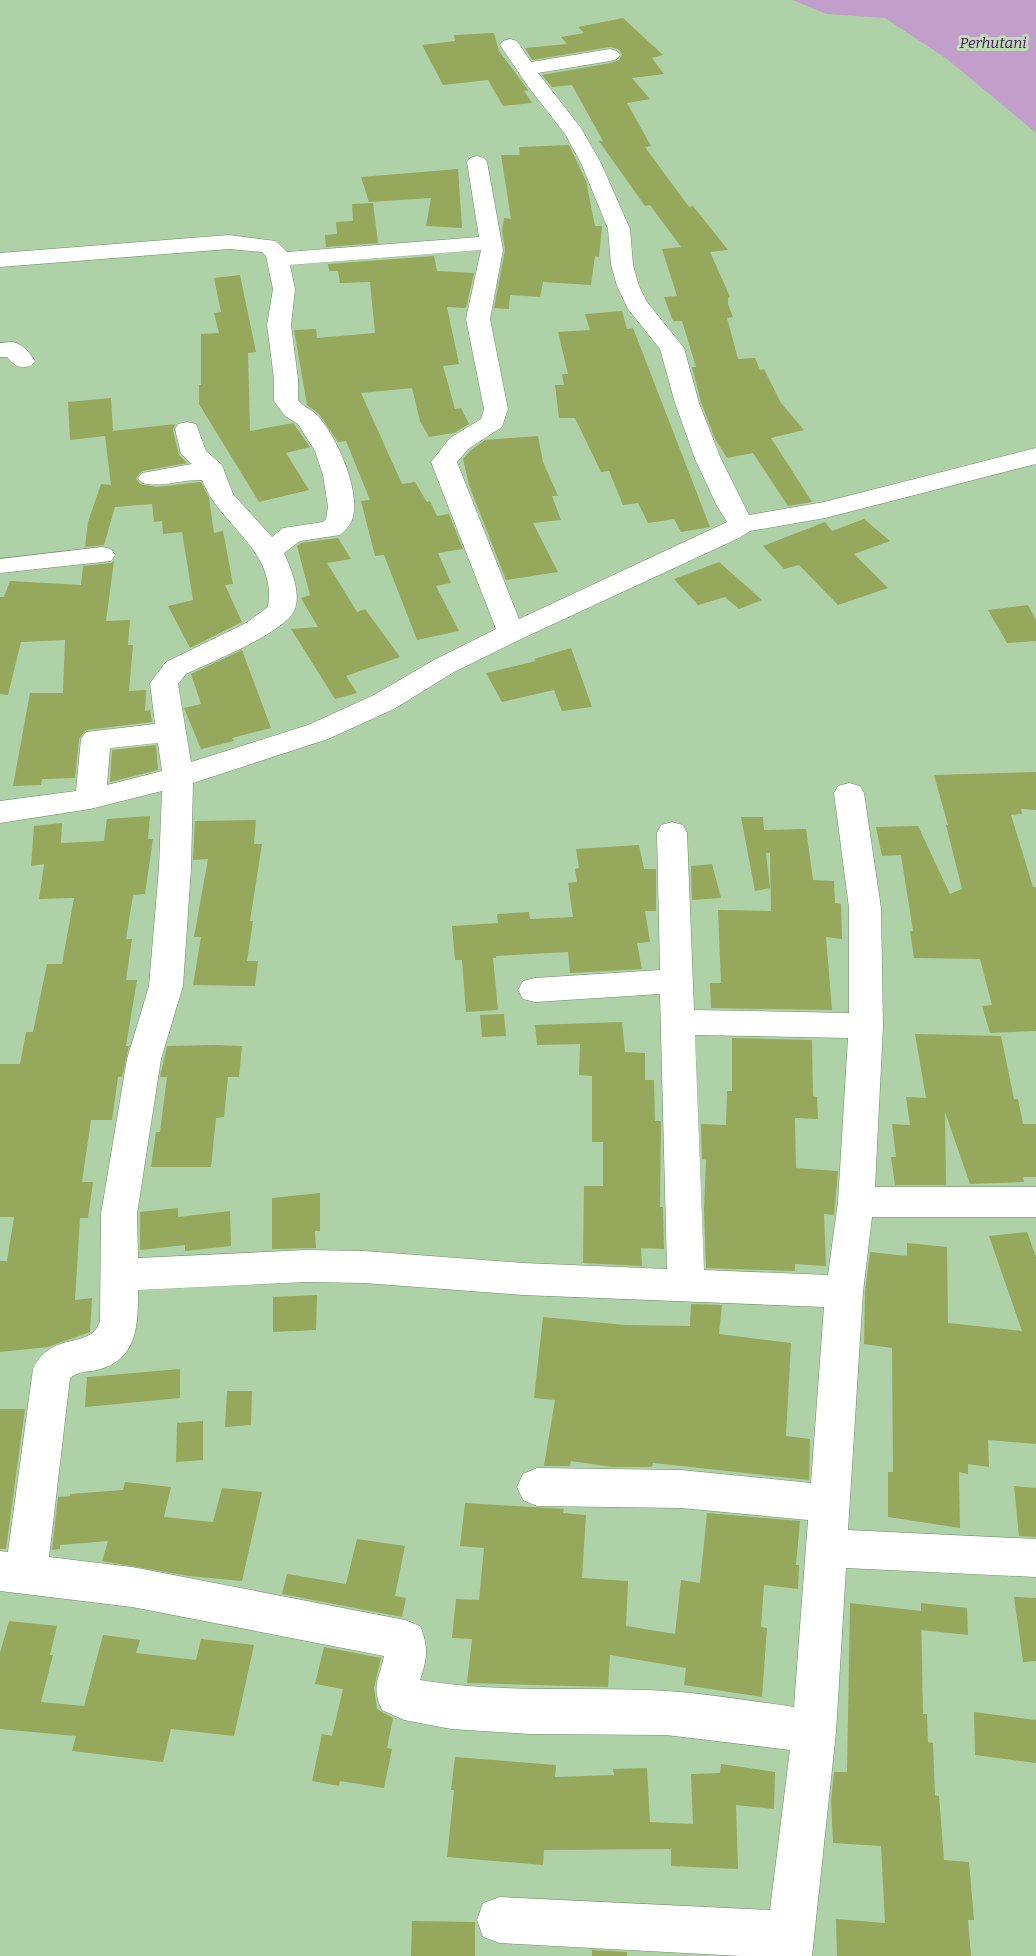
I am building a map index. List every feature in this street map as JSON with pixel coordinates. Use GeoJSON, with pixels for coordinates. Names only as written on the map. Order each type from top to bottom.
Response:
{"type":"FeatureCollection","features":[{"type":"Feature","properties":{"kind":"street"},"geometry":{"type":"LineString","coordinates":[[510,45],[574,132],[591,163],[619,229],[622,265],[636,304],[672,348],[687,403],[708,459],[730,506],[742,524]]}},
{"type":"Feature","properties":{"kind":"street"},"geometry":{"type":"LineString","coordinates":[[526,69],[610,55]]}},
{"type":"Feature","properties":{"kind":"street"},"geometry":{"type":"LineString","coordinates":[[477,162],[492,250],[478,319],[496,409],[493,422],[461,441],[450,451],[444,462],[511,633]]}},
{"type":"Feature","properties":{"kind":"street"},"geometry":{"type":"LineString","coordinates":[[0,260],[229,242],[268,246],[277,253],[284,289],[279,325],[286,379],[286,401],[294,411],[307,419],[328,451],[336,475],[340,507],[339,521],[331,529],[292,534],[270,550]]}},
{"type":"Feature","properties":{"kind":"street"},"geometry":{"type":"LineString","coordinates":[[277,259],[491,243]]}},
{"type":"Feature","properties":{"kind":"street"},"geometry":{"type":"LineString","coordinates":[[0,350],[13,349],[23,361]]}},
{"type":"Feature","properties":{"kind":"street"},"geometry":{"type":"LineString","coordinates":[[187,429],[194,453],[209,465],[217,482],[220,496],[270,550],[281,579],[284,600],[281,610],[256,629],[183,664],[170,673],[164,683],[178,777],[175,868],[166,986],[144,1059],[119,1214],[119,1321],[113,1342],[97,1353],[68,1357],[52,1369],[43,1426],[13,1572],[132,1587],[396,1638],[405,1641],[408,1652],[404,1670],[396,1683],[397,1695],[404,1699],[451,1707],[530,1712],[666,1713],[814,1732]]}},
{"type":"Feature","properties":{"kind":"street"},"geometry":{"type":"LineString","coordinates":[[0,812],[90,799],[178,777],[245,757],[349,719],[384,702],[444,666],[730,532],[742,524],[825,510],[1036,456]]}},
{"type":"Feature","properties":{"kind":"street"},"geometry":{"type":"LineString","coordinates":[[151,478],[189,472],[212,473]]}},
{"type":"Feature","properties":{"kind":"street"},"geometry":{"type":"LineString","coordinates":[[1,561],[102,555]]}},
{"type":"Feature","properties":{"kind":"street"},"geometry":{"type":"LineString","coordinates":[[90,799],[96,739],[149,735],[171,730]]}},
{"type":"Feature","properties":{"kind":"street"},"geometry":{"type":"LineString","coordinates":[[500,1920],[789,1946],[814,1732],[844,1292],[856,1202],[866,1026],[865,908],[849,794]]}},
{"type":"Feature","properties":{"kind":"street"},"geometry":{"type":"LineString","coordinates":[[672,833],[686,1285]]}},
{"type":"Feature","properties":{"kind":"street"},"geometry":{"type":"LineString","coordinates":[[535,990],[676,981]]}},
{"type":"Feature","properties":{"kind":"street"},"geometry":{"type":"LineString","coordinates":[[678,1022],[866,1026]]}},
{"type":"Feature","properties":{"kind":"street"},"geometry":{"type":"LineString","coordinates":[[856,1202],[1036,1202]]}},
{"type":"Feature","properties":{"kind":"street"},"geometry":{"type":"LineString","coordinates":[[120,1275],[306,1266],[364,1267],[523,1279],[844,1292]]}},
{"type":"Feature","properties":{"kind":"street"},"geometry":{"type":"LineString","coordinates":[[537,1487],[681,1489],[831,1504]]}},
{"type":"Feature","properties":{"kind":"street"},"geometry":{"type":"LineString","coordinates":[[827,1548],[1036,1558]]}},
{"type":"Feature","properties":{"kind":"green space","name":"Perhutani"},"geometry":{"type":"Polygon","coordinates":[[[793,0],[1036,0],[1036,133],[947,59],[885,18],[826,14],[793,0]]]}},
{"type":"Feature","properties":{"kind":"building"},"geometry":{"type":"Polygon","coordinates":[[[623,18],[663,55],[652,58],[664,74],[632,78],[650,99],[627,103],[651,146],[645,147],[689,207],[693,206],[728,250],[710,252],[730,297],[728,304],[733,317],[727,318],[738,359],[755,358],[760,370],[764,369],[781,403],[804,430],[771,438],[812,502],[788,506],[753,453],[727,458],[715,439],[701,402],[692,367],[696,367],[682,321],[673,321],[664,297],[677,296],[662,249],[681,247],[650,205],[645,206],[599,141],[603,141],[572,85],[552,87],[542,75],[611,63],[619,60],[622,54],[618,49],[610,47],[532,60],[525,48],[567,44],[561,37],[584,33],[578,27],[623,18]]]}},
{"type":"Feature","properties":{"kind":"building"},"geometry":{"type":"Polygon","coordinates":[[[494,33],[499,51],[528,90],[524,91],[532,103],[503,106],[488,80],[443,85],[422,45],[455,41],[454,35],[494,33]]]}},
{"type":"Feature","properties":{"kind":"building"},"geometry":{"type":"Polygon","coordinates":[[[569,145],[586,181],[595,226],[602,226],[599,257],[595,256],[591,285],[543,282],[540,297],[510,295],[509,309],[494,308],[505,250],[502,231],[504,218],[511,219],[501,155],[520,155],[519,147],[569,145]]]}},
{"type":"Feature","properties":{"kind":"building"},"geometry":{"type":"Polygon","coordinates":[[[458,169],[462,228],[426,226],[431,198],[369,202],[361,177],[458,169]]]}},
{"type":"Feature","properties":{"kind":"building"},"geometry":{"type":"Polygon","coordinates":[[[373,203],[378,243],[326,247],[325,235],[337,234],[336,222],[353,221],[352,204],[373,203]]]}},
{"type":"Feature","properties":{"kind":"building"},"geometry":{"type":"Polygon","coordinates":[[[434,256],[437,271],[474,273],[466,308],[447,307],[459,364],[443,366],[455,409],[461,408],[469,424],[454,433],[429,437],[420,421],[412,388],[361,393],[402,484],[415,482],[427,502],[430,501],[437,516],[449,514],[463,549],[438,553],[451,583],[436,586],[459,631],[417,640],[384,555],[375,556],[361,501],[370,500],[346,441],[338,442],[319,414],[307,405],[294,330],[316,329],[317,338],[375,333],[370,282],[340,283],[338,271],[329,271],[328,264],[434,256]]]}},
{"type":"Feature","properties":{"kind":"building"},"geometry":{"type":"Polygon","coordinates":[[[240,275],[256,352],[248,353],[250,431],[293,423],[310,447],[286,453],[309,490],[259,502],[199,404],[201,334],[219,333],[214,313],[221,312],[214,278],[240,275]]]}},
{"type":"Feature","properties":{"kind":"building"},"geometry":{"type":"Polygon","coordinates":[[[622,311],[627,329],[633,328],[710,527],[681,532],[674,519],[648,523],[638,503],[623,505],[609,471],[601,472],[575,418],[559,418],[555,385],[564,385],[562,374],[568,374],[558,332],[590,330],[585,314],[622,311]]]}},
{"type":"Feature","properties":{"kind":"building"},"geometry":{"type":"Polygon","coordinates":[[[111,398],[113,431],[175,424],[173,430],[179,455],[187,463],[142,471],[136,478],[140,484],[157,487],[201,482],[209,498],[214,533],[223,531],[233,584],[225,585],[242,622],[190,648],[168,606],[193,600],[182,532],[163,534],[162,521],[154,522],[152,504],[115,507],[104,545],[85,547],[88,522],[101,484],[111,485],[105,436],[70,440],[68,402],[111,398]]]}},
{"type":"Feature","properties":{"kind":"building"},"geometry":{"type":"Polygon","coordinates":[[[538,436],[543,462],[558,496],[552,496],[561,520],[533,523],[558,572],[506,580],[469,485],[463,459],[485,440],[538,436]]]}},
{"type":"Feature","properties":{"kind":"building"},"geometry":{"type":"Polygon","coordinates":[[[864,519],[890,541],[854,554],[888,588],[838,605],[799,565],[784,569],[763,546],[825,522],[832,531],[864,519]]]}},
{"type":"Feature","properties":{"kind":"building"},"geometry":{"type":"Polygon","coordinates":[[[338,538],[351,559],[327,563],[357,612],[365,609],[400,657],[346,676],[357,693],[335,699],[291,629],[318,627],[301,598],[310,595],[297,546],[301,543],[338,538]]]}},
{"type":"Feature","properties":{"kind":"building"},"geometry":{"type":"Polygon","coordinates":[[[114,561],[106,621],[130,620],[128,645],[133,645],[129,691],[146,690],[145,711],[150,710],[152,722],[86,730],[79,739],[75,778],[42,779],[41,785],[13,786],[30,693],[63,693],[65,640],[21,642],[8,695],[0,694],[0,597],[4,597],[10,581],[81,585],[83,566],[114,561]]]}},
{"type":"Feature","properties":{"kind":"building"},"geometry":{"type":"Polygon","coordinates":[[[719,562],[762,600],[739,609],[725,597],[698,605],[674,579],[719,562]]]}},
{"type":"Feature","properties":{"kind":"building"},"geometry":{"type":"Polygon","coordinates":[[[1028,605],[1036,620],[1036,641],[1007,643],[988,610],[1028,605]]]}},
{"type":"Feature","properties":{"kind":"building"},"geometry":{"type":"Polygon","coordinates":[[[571,648],[592,707],[562,711],[554,690],[502,702],[486,673],[536,661],[534,659],[571,648]]]}},
{"type":"Feature","properties":{"kind":"building"},"geometry":{"type":"Polygon","coordinates":[[[242,650],[271,728],[232,738],[234,741],[201,749],[184,708],[201,704],[191,674],[242,650]]]}},
{"type":"Feature","properties":{"kind":"building"},"geometry":{"type":"Polygon","coordinates":[[[156,745],[158,770],[110,782],[112,750],[156,745]]]}},
{"type":"Feature","properties":{"kind":"building"},"geometry":{"type":"Polygon","coordinates":[[[1036,772],[1036,810],[1021,809],[1022,814],[1011,815],[1033,887],[1036,887],[1036,1031],[990,1033],[982,1006],[992,1005],[980,959],[914,958],[910,931],[913,931],[901,855],[882,856],[876,827],[918,826],[950,894],[962,889],[934,775],[1036,772]]]}},
{"type":"Feature","properties":{"kind":"building"},"geometry":{"type":"Polygon","coordinates":[[[150,816],[148,839],[153,839],[145,894],[133,895],[126,939],[132,939],[126,980],[137,980],[126,1046],[129,1046],[122,1077],[118,1077],[112,1120],[91,1120],[82,1182],[93,1182],[88,1218],[80,1218],[75,1300],[92,1298],[90,1332],[48,1347],[0,1352],[0,1261],[7,1261],[14,1217],[0,1217],[0,1064],[20,1064],[26,1032],[33,1032],[47,964],[62,964],[74,898],[39,899],[44,864],[31,866],[34,826],[62,823],[61,843],[104,841],[107,819],[150,816]]]}},
{"type":"Feature","properties":{"kind":"building"},"geometry":{"type":"Polygon","coordinates":[[[741,817],[763,817],[764,830],[806,829],[813,880],[834,881],[835,903],[841,904],[842,939],[826,937],[832,1010],[711,1008],[710,983],[721,983],[718,910],[771,911],[770,853],[766,853],[770,888],[755,891],[741,817]]]}},
{"type":"Feature","properties":{"kind":"building"},"geometry":{"type":"Polygon","coordinates":[[[256,820],[254,844],[262,844],[250,921],[253,921],[247,961],[258,961],[255,986],[193,985],[201,937],[194,937],[208,859],[193,860],[195,821],[256,820]]]}},
{"type":"Feature","properties":{"kind":"building"},"geometry":{"type":"Polygon","coordinates":[[[639,845],[644,869],[656,869],[656,911],[645,911],[650,942],[637,943],[642,969],[570,973],[568,952],[496,956],[493,958],[498,1010],[466,1012],[462,960],[455,960],[452,926],[498,923],[497,914],[529,912],[530,919],[573,917],[568,883],[577,882],[575,869],[579,868],[576,849],[639,845]]]}},
{"type":"Feature","properties":{"kind":"building"},"geometry":{"type":"Polygon","coordinates":[[[712,864],[721,898],[692,900],[691,866],[712,864]]]}},
{"type":"Feature","properties":{"kind":"building"},"geometry":{"type":"Polygon","coordinates":[[[504,1014],[506,1036],[482,1037],[480,1015],[504,1014]]]}},
{"type":"Feature","properties":{"kind":"building"},"geometry":{"type":"Polygon","coordinates":[[[622,1022],[625,1052],[645,1053],[645,1080],[654,1080],[655,1121],[661,1121],[660,1207],[663,1207],[664,1249],[641,1248],[642,1266],[583,1263],[584,1186],[603,1186],[603,1142],[592,1142],[592,1076],[579,1075],[580,1044],[537,1045],[535,1025],[622,1022]]]}},
{"type":"Feature","properties":{"kind":"building"},"geometry":{"type":"Polygon","coordinates":[[[915,1034],[1001,1036],[1014,1099],[1018,1099],[1023,1124],[1036,1124],[1036,1177],[1023,1177],[1024,1182],[970,1184],[945,1112],[946,1185],[895,1185],[891,1157],[896,1157],[892,1124],[910,1125],[906,1097],[926,1098],[915,1034]]]}},
{"type":"Feature","properties":{"kind":"building"},"geometry":{"type":"Polygon","coordinates":[[[732,1038],[812,1040],[813,1096],[817,1097],[818,1119],[795,1118],[796,1168],[838,1171],[834,1215],[824,1214],[826,1266],[795,1264],[795,1271],[706,1268],[704,1210],[706,1160],[702,1159],[701,1124],[726,1125],[727,1091],[732,1091],[732,1038]]]}},
{"type":"Feature","properties":{"kind":"building"},"geometry":{"type":"Polygon","coordinates":[[[167,1046],[242,1046],[239,1077],[228,1077],[224,1117],[216,1118],[211,1167],[151,1167],[156,1132],[160,1132],[167,1077],[160,1077],[167,1046]]]}},
{"type":"Feature","properties":{"kind":"building"},"geometry":{"type":"Polygon","coordinates":[[[320,1193],[320,1231],[315,1231],[316,1248],[272,1249],[272,1198],[320,1193]]]}},
{"type":"Feature","properties":{"kind":"building"},"geometry":{"type":"Polygon","coordinates":[[[178,1208],[178,1217],[230,1211],[231,1246],[185,1251],[185,1245],[140,1250],[140,1212],[178,1208]]]}},
{"type":"Feature","properties":{"kind":"building"},"geometry":{"type":"Polygon","coordinates":[[[1027,1232],[1036,1257],[1036,1444],[988,1440],[989,1467],[968,1464],[968,1474],[959,1472],[960,1528],[888,1517],[888,1472],[893,1472],[892,1348],[864,1344],[865,1292],[870,1252],[907,1256],[907,1243],[947,1247],[948,1323],[1022,1331],[989,1236],[1027,1232]]]}},
{"type":"Feature","properties":{"kind":"building"},"geometry":{"type":"Polygon","coordinates":[[[317,1295],[316,1330],[273,1332],[273,1297],[317,1295]]]}},
{"type":"Feature","properties":{"kind":"building"},"geometry":{"type":"Polygon","coordinates":[[[691,1304],[722,1305],[719,1334],[791,1343],[786,1436],[810,1439],[809,1480],[653,1463],[652,1467],[612,1467],[571,1461],[570,1466],[544,1466],[555,1400],[534,1398],[543,1317],[625,1325],[690,1326],[691,1304]]]}},
{"type":"Feature","properties":{"kind":"building"},"geometry":{"type":"Polygon","coordinates":[[[180,1369],[180,1398],[85,1407],[87,1377],[180,1369]]]}},
{"type":"Feature","properties":{"kind":"building"},"geometry":{"type":"Polygon","coordinates":[[[227,1391],[252,1391],[251,1425],[225,1427],[227,1391]]]}},
{"type":"Feature","properties":{"kind":"building"},"geometry":{"type":"Polygon","coordinates":[[[0,1409],[25,1409],[6,1549],[0,1549],[0,1409]]]}},
{"type":"Feature","properties":{"kind":"building"},"geometry":{"type":"Polygon","coordinates":[[[203,1421],[203,1460],[176,1462],[177,1423],[203,1421]]]}},
{"type":"Feature","properties":{"kind":"building"},"geometry":{"type":"Polygon","coordinates":[[[125,1482],[171,1487],[164,1517],[213,1522],[222,1488],[262,1492],[242,1581],[189,1576],[102,1561],[108,1541],[60,1545],[60,1549],[52,1550],[58,1497],[123,1490],[125,1482]]]}},
{"type":"Feature","properties":{"kind":"building"},"geometry":{"type":"Polygon","coordinates":[[[1014,1486],[1036,1488],[1036,1537],[1019,1536],[1014,1486]]]}},
{"type":"Feature","properties":{"kind":"building"},"geometry":{"type":"Polygon","coordinates":[[[465,1503],[564,1509],[563,1513],[586,1515],[582,1578],[628,1581],[626,1626],[675,1634],[681,1580],[700,1583],[707,1513],[800,1521],[796,1565],[799,1565],[798,1589],[764,1585],[761,1627],[767,1628],[762,1697],[684,1685],[686,1668],[610,1655],[608,1687],[467,1683],[472,1639],[452,1638],[456,1599],[479,1600],[484,1548],[460,1546],[465,1503]]]}},
{"type":"Feature","properties":{"kind":"building"},"geometry":{"type":"Polygon","coordinates":[[[357,1539],[405,1546],[395,1596],[406,1598],[402,1617],[282,1594],[287,1574],[346,1584],[357,1539]]]}},
{"type":"Feature","properties":{"kind":"building"},"geometry":{"type":"Polygon","coordinates":[[[1014,1597],[1036,1598],[1036,1661],[1023,1662],[1014,1597]]]}},
{"type":"Feature","properties":{"kind":"building"},"geometry":{"type":"Polygon","coordinates":[[[850,1603],[921,1611],[923,1714],[927,1714],[928,1742],[933,1743],[935,1795],[939,1796],[944,1860],[969,1862],[974,1920],[968,1920],[971,1956],[837,1956],[836,1919],[885,1923],[881,1846],[833,1843],[831,1800],[834,1772],[847,1772],[850,1603]]]}},
{"type":"Feature","properties":{"kind":"building"},"geometry":{"type":"Polygon","coordinates":[[[921,1603],[967,1608],[968,1635],[921,1630],[921,1603]]]}},
{"type":"Feature","properties":{"kind":"building"},"geometry":{"type":"Polygon","coordinates":[[[9,1621],[57,1626],[50,1655],[53,1655],[41,1702],[84,1706],[103,1635],[140,1640],[136,1653],[196,1660],[201,1639],[254,1645],[234,1736],[171,1729],[163,1762],[72,1751],[76,1736],[0,1729],[0,1653],[9,1621]]]}},
{"type":"Feature","properties":{"kind":"building"},"geometry":{"type":"Polygon","coordinates":[[[324,1647],[381,1658],[374,1688],[377,1709],[393,1718],[387,1748],[392,1749],[384,1788],[340,1781],[339,1786],[312,1781],[322,1734],[332,1736],[343,1689],[315,1684],[324,1647]]]}},
{"type":"Feature","properties":{"kind":"building"},"geometry":{"type":"Polygon","coordinates":[[[974,1712],[1036,1720],[1036,1763],[975,1755],[974,1712]]]}},
{"type":"Feature","properties":{"kind":"building"},"geometry":{"type":"Polygon","coordinates":[[[455,1757],[556,1765],[555,1777],[614,1775],[613,1769],[647,1768],[650,1822],[693,1824],[691,1774],[720,1773],[721,1764],[775,1772],[774,1809],[736,1805],[738,1869],[671,1866],[671,1849],[544,1850],[543,1865],[447,1857],[455,1757]]]}},
{"type":"Feature","properties":{"kind":"building"},"geometry":{"type":"Polygon","coordinates":[[[412,1921],[475,1922],[475,1956],[411,1956],[412,1921]]]}},
{"type":"Feature","properties":{"kind":"building"},"geometry":{"type":"Polygon","coordinates":[[[592,1950],[627,1952],[627,1956],[592,1956],[592,1950]]]}}]}
